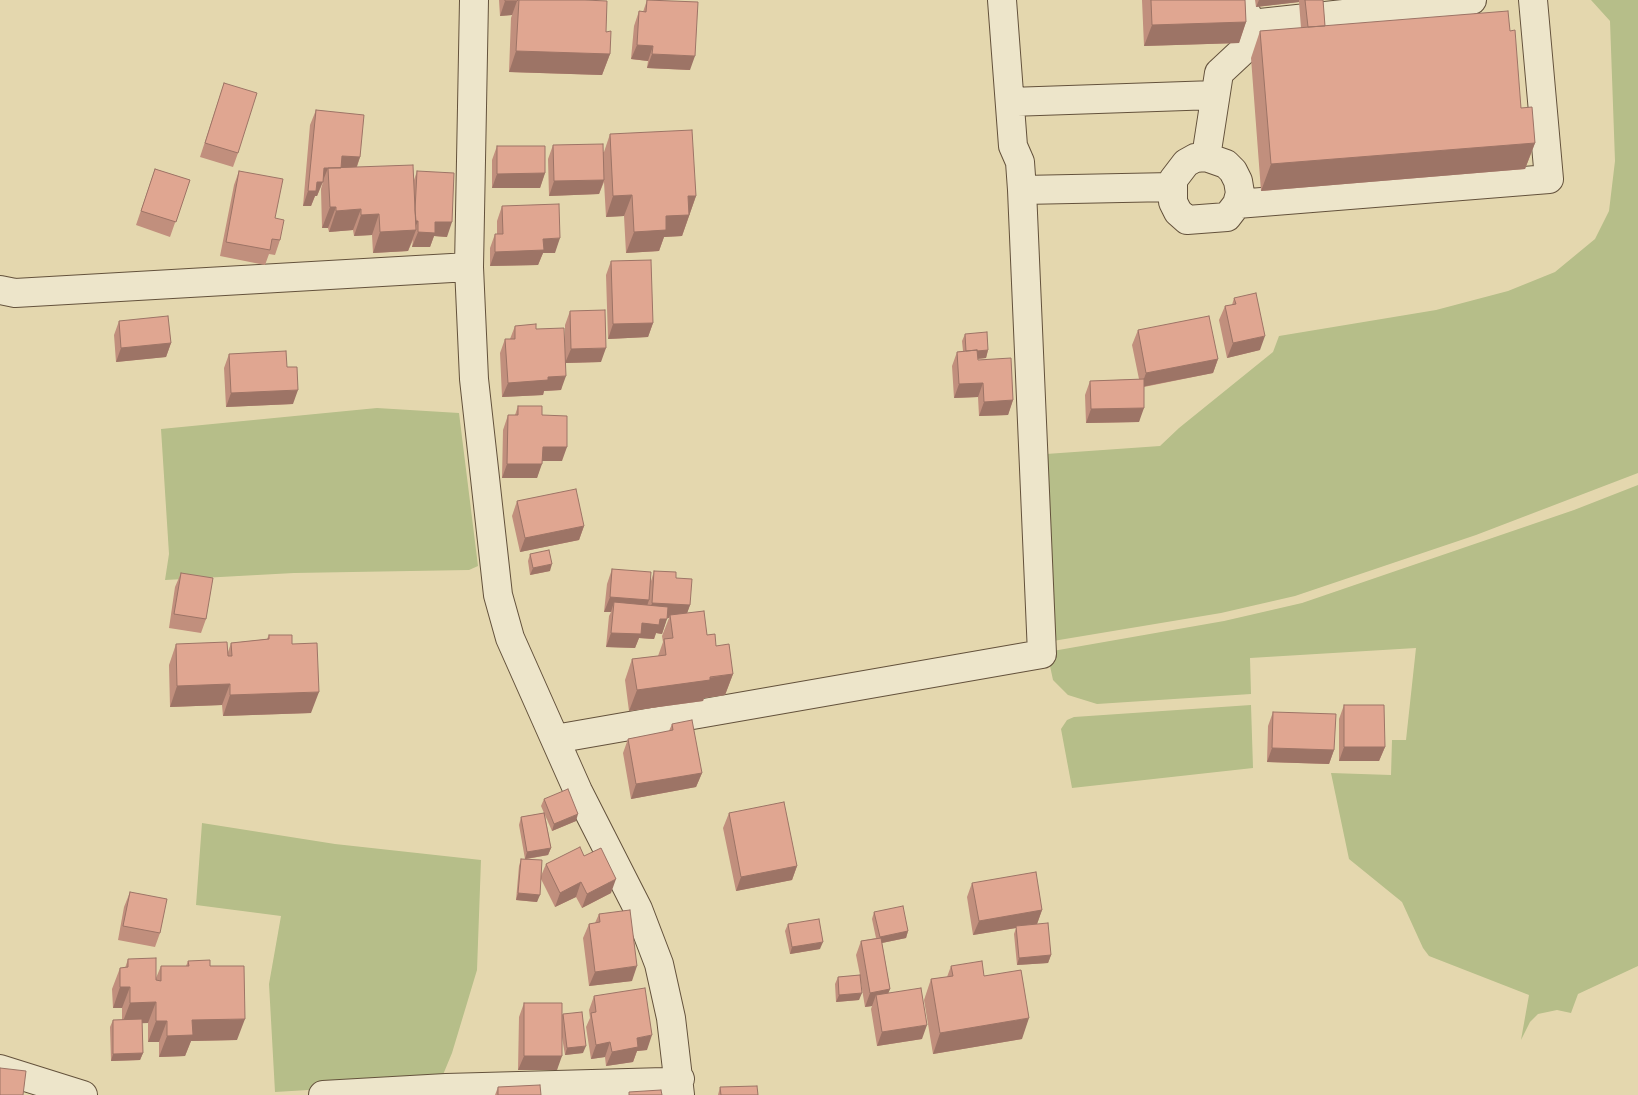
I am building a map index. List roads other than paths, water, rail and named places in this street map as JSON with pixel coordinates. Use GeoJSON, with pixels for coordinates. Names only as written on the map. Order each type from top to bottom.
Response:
{"type":"FeatureCollection","features":[{"type":"Feature","properties":{"kind":"street"},"geometry":{"type":"LineString","coordinates":[[323,1095],[446,1088],[665,1082],[680,1087],[672,1018],[659,964],[638,909],[578,791],[510,638],[498,595],[474,379],[470,267],[474,0]]}},
{"type":"Feature","properties":{"kind":"street"},"geometry":{"type":"LineString","coordinates":[[555,739],[1042,654],[1022,190],[1020,162],[1013,146],[1002,0]]}},
{"type":"Feature","properties":{"kind":"street"},"geometry":{"type":"LineString","coordinates":[[1206,157],[1218,73],[1249,45],[1252,38],[1246,12],[1472,0]]}},
{"type":"Feature","properties":{"kind":"street"},"geometry":{"type":"LineString","coordinates":[[1237,204],[1549,179],[1533,0]]}},
{"type":"Feature","properties":{"kind":"street"},"geometry":{"type":"LineString","coordinates":[[1010,102],[1215,95]]}},
{"type":"Feature","properties":{"kind":"street"},"geometry":{"type":"LineString","coordinates":[[1206,157],[1226,164],[1233,171],[1240,193],[1237,204],[1227,217],[1187,220],[1178,212],[1173,202],[1172,187],[1178,170],[1195,158],[1206,157]]}},
{"type":"Feature","properties":{"kind":"street"},"geometry":{"type":"LineString","coordinates":[[1022,190],[1172,187]]}},
{"type":"Feature","properties":{"kind":"street"},"geometry":{"type":"LineString","coordinates":[[0,290],[15,293],[470,267]]}},
{"type":"Feature","properties":{"kind":"street"},"geometry":{"type":"LineString","coordinates":[[0,1069],[83,1095]]}}]}
